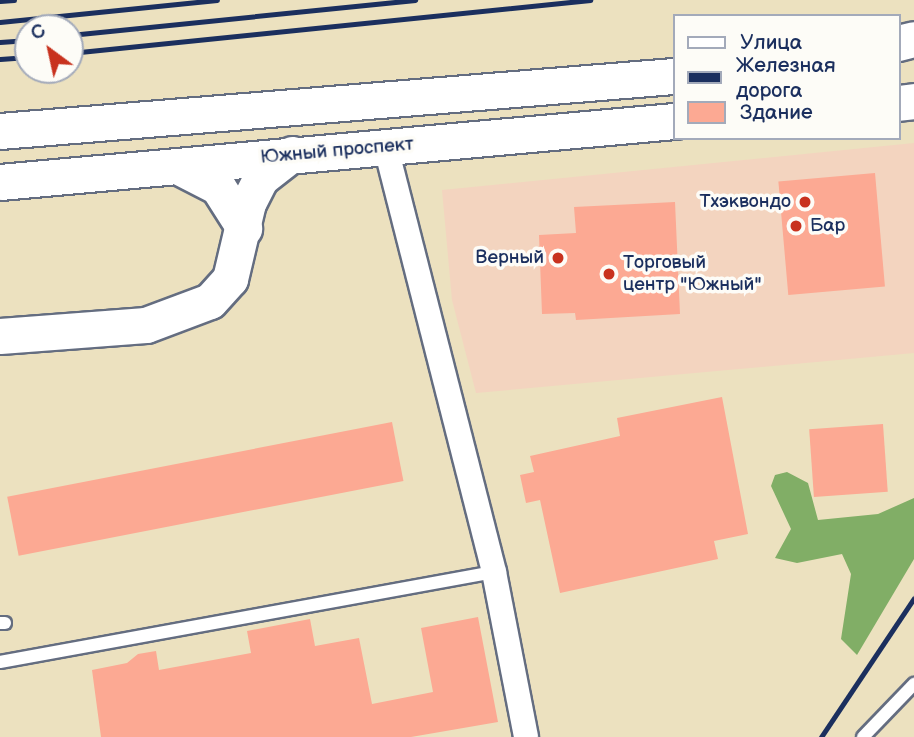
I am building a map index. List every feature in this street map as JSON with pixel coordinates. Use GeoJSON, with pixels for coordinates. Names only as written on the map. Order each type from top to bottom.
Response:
{"type":"FeatureCollection","features":[{"type":"Feature","properties":{"kind":"main road"},"geometry":{"type":"LineString","coordinates":[[0,131],[673,76]]}},
{"type":"Feature","properties":{"kind":"main road","name":"Южный проспект"},"geometry":{"type":"LineString","coordinates":[[0,182],[673,121]]}},
{"type":"Feature","properties":{"kind":"main road"},"geometry":{"type":"LineString","coordinates":[[0,336],[146,325],[184,315],[210,301],[230,279],[244,228],[247,203],[261,178],[292,155]]}},
{"type":"Feature","properties":{"kind":"main road"},"geometry":{"type":"LineString","coordinates":[[177,166],[218,187],[244,228]]}},
{"type":"Feature","properties":{"kind":"street"},"geometry":{"type":"LineString","coordinates":[[386,148],[494,572],[526,737]]}},
{"type":"Feature","properties":{"kind":"lane"},"geometry":{"type":"LineString","coordinates":[[0,662],[494,572]]}},
{"type":"Feature","properties":{"kind":"lane"},"geometry":{"type":"LineString","coordinates":[[863,737],[914,684]]}},
{"type":"Feature","properties":{"kind":"shaded area"},"geometry":{"type":"Polygon","coordinates":[[[914,143],[914,353],[476,393],[452,300],[442,190],[914,143]]]}},
{"type":"Feature","properties":{"kind":"green space"},"geometry":{"type":"Polygon","coordinates":[[[787,472],[808,483],[818,520],[878,514],[914,498],[914,559],[857,655],[841,639],[851,574],[842,554],[797,563],[775,558],[791,529],[771,486],[775,475],[787,472]]]}},
{"type":"Feature","properties":{"kind":"building"},"geometry":{"type":"Polygon","coordinates":[[[875,173],[885,287],[788,295],[778,181],[875,173]]]}},
{"type":"Feature","properties":{"kind":"building","name":"Торговый центр \"Южный\""},"geometry":{"type":"Polygon","coordinates":[[[675,202],[680,314],[576,320],[575,313],[542,314],[539,235],[576,233],[574,207],[675,202]]]}},
{"type":"Feature","properties":{"kind":"building"},"geometry":{"type":"Polygon","coordinates":[[[722,397],[748,534],[714,541],[718,559],[560,593],[540,500],[526,503],[520,475],[534,472],[530,456],[620,436],[617,418],[722,397]]]}},
{"type":"Feature","properties":{"kind":"building"},"geometry":{"type":"Polygon","coordinates":[[[392,422],[403,481],[19,556],[7,497],[392,422]]]}},
{"type":"Feature","properties":{"kind":"building"},"geometry":{"type":"Polygon","coordinates":[[[883,424],[888,492],[814,497],[809,429],[883,424]]]}},
{"type":"Feature","properties":{"kind":"building"},"geometry":{"type":"Polygon","coordinates":[[[478,617],[498,722],[411,737],[101,737],[92,670],[127,663],[138,654],[156,651],[159,670],[251,653],[247,631],[310,619],[315,646],[359,638],[372,704],[433,692],[421,628],[478,617]]]}},
{"type":"Feature","properties":{"kind":"railway"},"geometry":{"type":"LineString","coordinates":[[0,1],[14,0]]}},
{"type":"Feature","properties":{"kind":"railway"},"geometry":{"type":"LineString","coordinates":[[0,22],[217,0]]}},
{"type":"Feature","properties":{"kind":"railway"},"geometry":{"type":"LineString","coordinates":[[84,34],[415,0]]}},
{"type":"Feature","properties":{"kind":"railway"},"geometry":{"type":"LineString","coordinates":[[84,52],[590,0]]}},
{"type":"Feature","properties":{"kind":"railway"},"geometry":{"type":"LineString","coordinates":[[0,42],[14,41]]}},
{"type":"Feature","properties":{"kind":"railway"},"geometry":{"type":"LineString","coordinates":[[0,59],[14,58]]}},
{"type":"Feature","properties":{"kind":"railway"},"geometry":{"type":"LineString","coordinates":[[821,737],[914,598]]}},
{"type":"Feature","properties":{"kind":"place","name":"Тхэквондо"},"geometry":{"type":"Point","coordinates":[805,202]}},
{"type":"Feature","properties":{"kind":"place","name":"Бар"},"geometry":{"type":"Point","coordinates":[796,226]}},
{"type":"Feature","properties":{"kind":"place","name":"Верный"},"geometry":{"type":"Point","coordinates":[558,258]}},
{"type":"Feature","properties":{"kind":"place","name":"Торговый центр \"Южный\""},"geometry":{"type":"Point","coordinates":[609,274]}}]}
